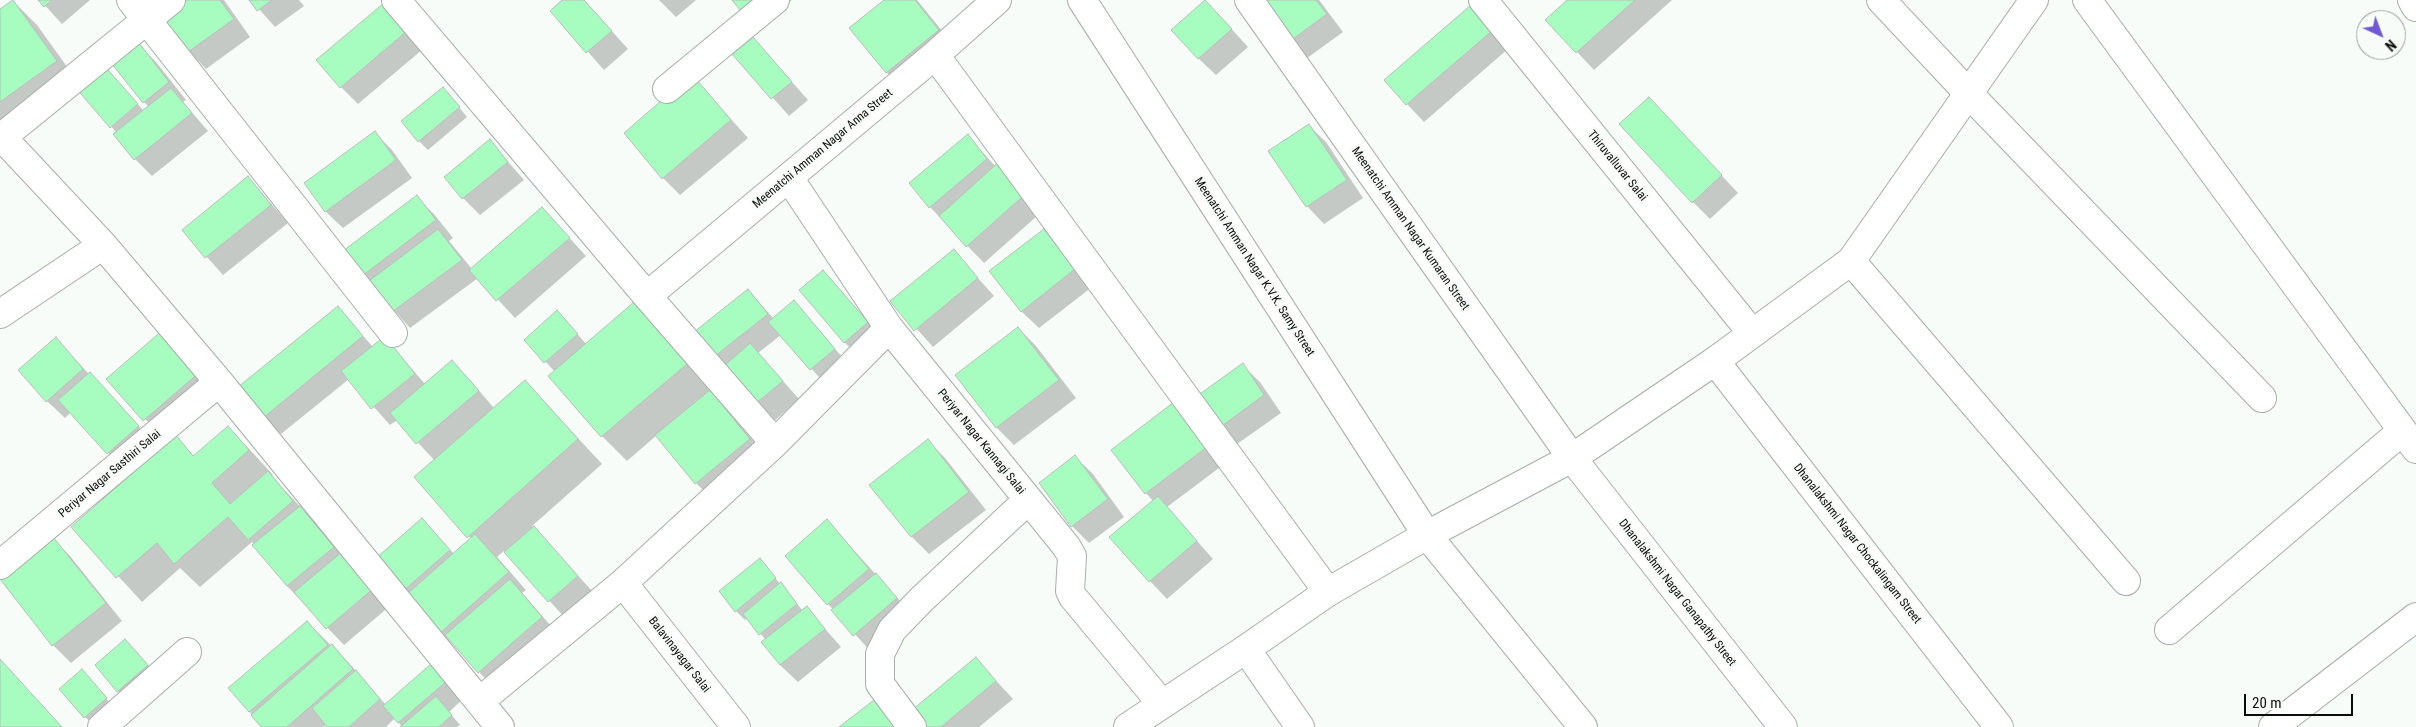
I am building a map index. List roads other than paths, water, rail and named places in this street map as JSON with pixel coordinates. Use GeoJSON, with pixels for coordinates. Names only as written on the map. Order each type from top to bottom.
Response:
{"type":"FeatureCollection","features":[{"type":"Feature","properties":{"kind":"street"},"geometry":{"type":"LineString","coordinates":[[171,0],[139,9],[1,136],[103,244],[219,382],[500,727]]}},
{"type":"Feature","properties":{"kind":"street"},"geometry":{"type":"LineString","coordinates":[[396,0],[647,296],[775,443]]}},
{"type":"Feature","properties":{"kind":"street"},"geometry":{"type":"LineString","coordinates":[[666,89],[775,0]]}},
{"type":"Feature","properties":{"kind":"street","name":"Meenatchi Amman Nagar Anna Street"},"geometry":{"type":"LineString","coordinates":[[647,296],[935,55],[997,0]]}},
{"type":"Feature","properties":{"kind":"street","name":"Meenatchi Amman Nagar K.V.K. Samy Street"},"geometry":{"type":"LineString","coordinates":[[1082,0],[1427,535],[1583,727]]}},
{"type":"Feature","properties":{"kind":"street","name":"Meenatchi Amman Nagar Kumaran Street"},"geometry":{"type":"LineString","coordinates":[[1249,0],[1572,458]]}},
{"type":"Feature","properties":{"kind":"street","name":"Thiruvalluvar Salai"},"geometry":{"type":"LineString","coordinates":[[1483,0],[1752,333]]}},
{"type":"Feature","properties":{"kind":"street"},"geometry":{"type":"LineString","coordinates":[[1881,0],[2262,398]]}},
{"type":"Feature","properties":{"kind":"street"},"geometry":{"type":"LineString","coordinates":[[1128,727],[1328,592],[1427,535],[1572,458],[1715,361],[1851,262],[1970,95],[2034,0]]}},
{"type":"Feature","properties":{"kind":"street"},"geometry":{"type":"LineString","coordinates":[[2088,0],[2409,440],[2169,630]]}},
{"type":"Feature","properties":{"kind":"street"},"geometry":{"type":"LineString","coordinates":[[2412,0],[2416,7]]}},
{"type":"Feature","properties":{"kind":"street"},"geometry":{"type":"LineString","coordinates":[[139,9],[393,333]]}},
{"type":"Feature","properties":{"kind":"street"},"geometry":{"type":"LineString","coordinates":[[935,55],[1328,592]]}},
{"type":"Feature","properties":{"kind":"street","name":"Periyar Nagar Kannagi Salai"},"geometry":{"type":"LineString","coordinates":[[789,178],[889,328],[1066,546],[1072,556],[1070,591],[1162,704]]}},
{"type":"Feature","properties":{"kind":"street"},"geometry":{"type":"LineString","coordinates":[[0,314],[103,244]]}},
{"type":"Feature","properties":{"kind":"street"},"geometry":{"type":"LineString","coordinates":[[1851,262],[2126,581]]}},
{"type":"Feature","properties":{"kind":"street"},"geometry":{"type":"LineString","coordinates":[[480,701],[623,583],[775,443],[889,328]]}},
{"type":"Feature","properties":{"kind":"street","name":"Dhanalakshmi Nagar Chockalingam Street"},"geometry":{"type":"LineString","coordinates":[[1715,361],[1999,727]]}},
{"type":"Feature","properties":{"kind":"street","name":"Periyar Nagar Sasthiri Salai"},"geometry":{"type":"LineString","coordinates":[[0,565],[219,382]]}},
{"type":"Feature","properties":{"kind":"street","name":"Dhanalakshmi Nagar Ganapathy Street"},"geometry":{"type":"LineString","coordinates":[[1572,458],[1783,727]]}},
{"type":"Feature","properties":{"kind":"street"},"geometry":{"type":"LineString","coordinates":[[912,727],[880,684],[880,654],[892,630],[922,599],[1028,500]]}},
{"type":"Feature","properties":{"kind":"street","name":"Balavinayagar Salai"},"geometry":{"type":"LineString","coordinates":[[623,583],[736,727]]}},
{"type":"Feature","properties":{"kind":"street"},"geometry":{"type":"LineString","coordinates":[[2274,727],[2416,617]]}},
{"type":"Feature","properties":{"kind":"street"},"geometry":{"type":"LineString","coordinates":[[1246,649],[1300,727]]}},
{"type":"Feature","properties":{"kind":"street"},"geometry":{"type":"LineString","coordinates":[[102,727],[187,652]]}}]}
